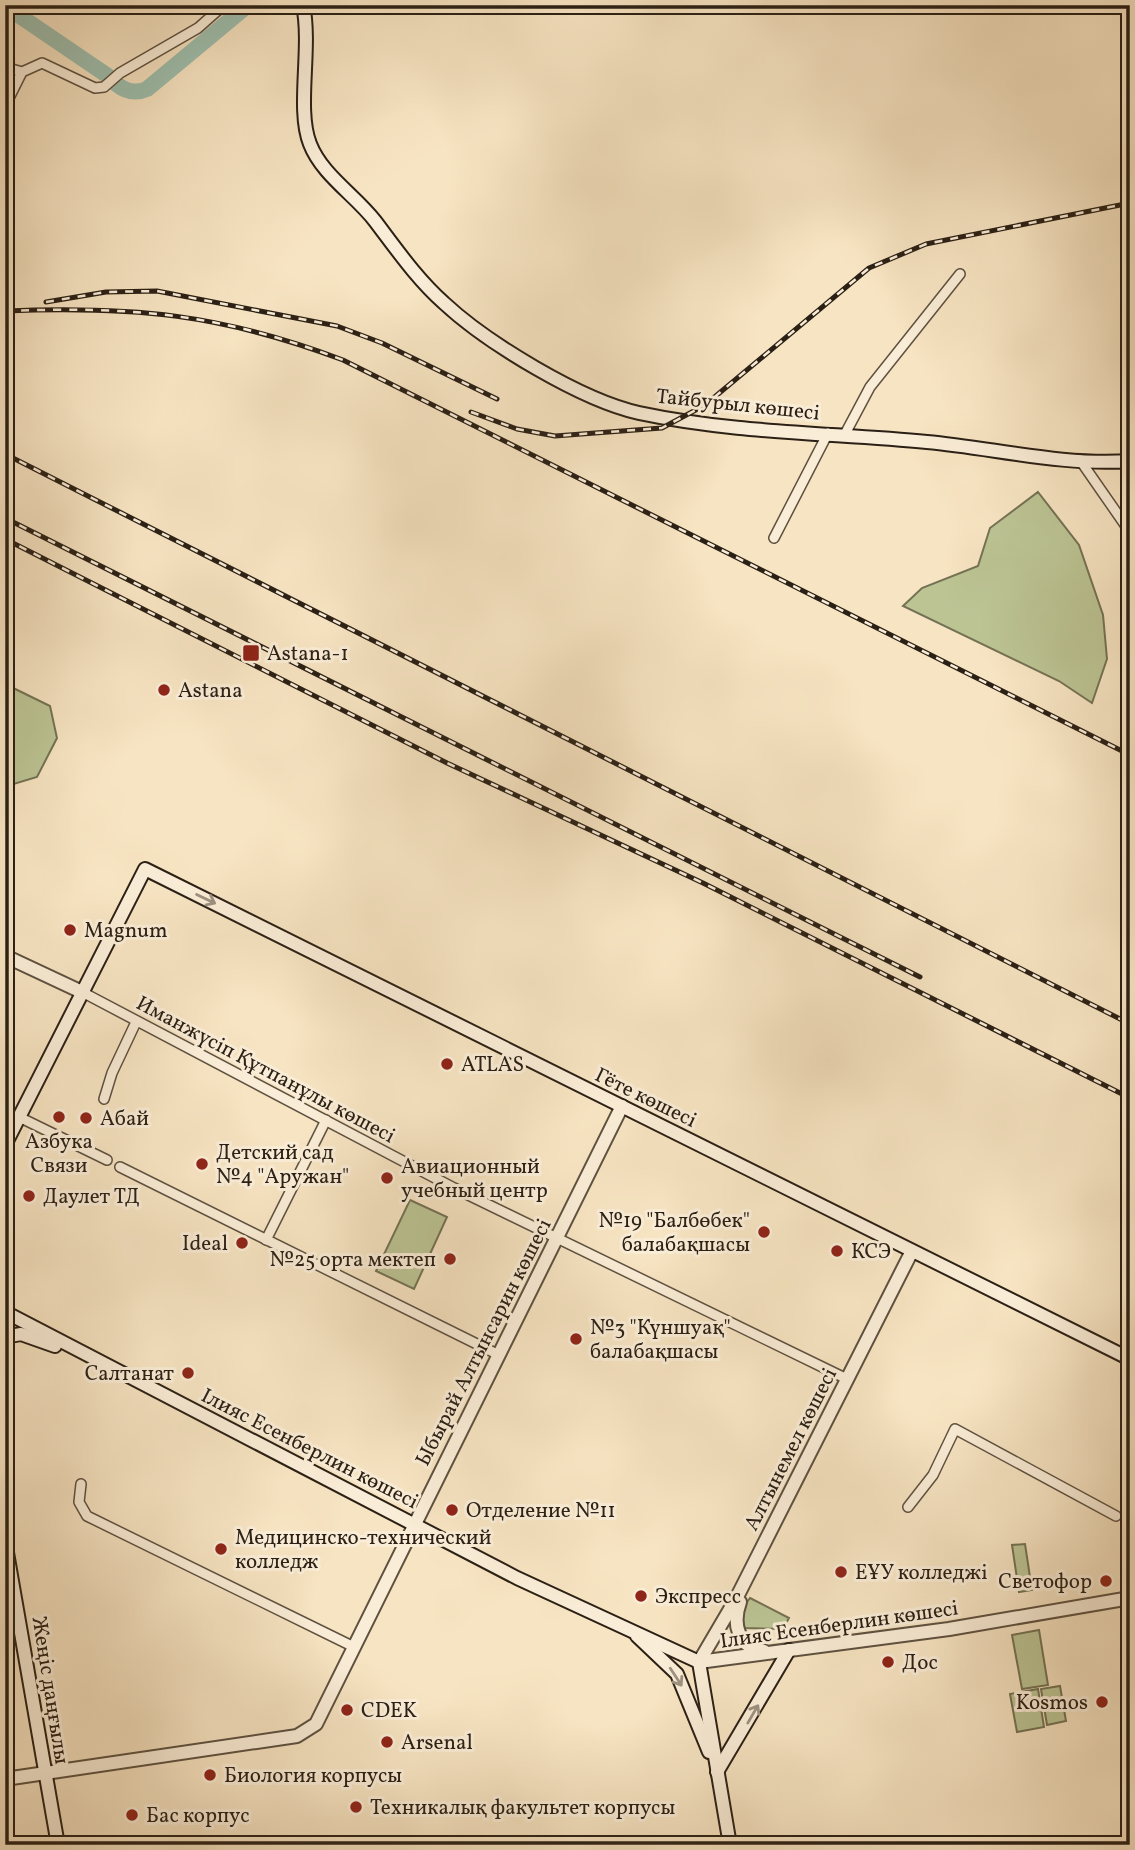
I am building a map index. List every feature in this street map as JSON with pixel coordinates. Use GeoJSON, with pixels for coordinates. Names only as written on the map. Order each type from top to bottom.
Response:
{"type":"FeatureCollection","features":[{"type":"Feature","properties":{"kind":"main road","name":"Тайбурыл көшесі"},"geometry":{"type":"LineString","coordinates":[[303,5],[308,46],[305,123],[314,153],[373,219],[410,269],[444,303],[477,330],[555,377],[636,412],[698,424],[845,434],[1080,460],[1130,461]]}},
{"type":"Feature","properties":{"kind":"main road","name":"Гёте көшесі"},"geometry":{"type":"LineString","coordinates":[[84,993],[145,869],[1130,1359]]}},
{"type":"Feature","properties":{"kind":"main road"},"geometry":{"type":"LineString","coordinates":[[5,956],[84,993],[5,1145]]}},
{"type":"Feature","properties":{"kind":"main road","name":"Ыбырай Алтынсарин көшесі"},"geometry":{"type":"LineString","coordinates":[[5,1779],[297,1736],[316,1724],[622,1105]]}},
{"type":"Feature","properties":{"kind":"main road","name":"Алтынемел көшесі"},"geometry":{"type":"LineString","coordinates":[[699,1662],[750,1571],[912,1251]]}},
{"type":"Feature","properties":{"kind":"main road","name":"Ілияс Есенберлин көшесі"},"geometry":{"type":"LineString","coordinates":[[5,1312],[517,1578],[699,1662],[948,1629],[1130,1598]]}},
{"type":"Feature","properties":{"kind":"main road"},"geometry":{"type":"LineString","coordinates":[[5,1337],[21,1334],[90,1357]]}},
{"type":"Feature","properties":{"kind":"main road","name":"Жеңіс даңғылы"},"geometry":{"type":"LineString","coordinates":[[5,1541],[58,1845]]}},
{"type":"Feature","properties":{"kind":"main road"},"geometry":{"type":"LineString","coordinates":[[750,1571],[737,1610],[735,1624],[739,1634],[749,1647],[759,1650],[789,1650]]}},
{"type":"Feature","properties":{"kind":"main road"},"geometry":{"type":"LineString","coordinates":[[629,1628],[677,1674],[717,1772]]}},
{"type":"Feature","properties":{"kind":"main road"},"geometry":{"type":"LineString","coordinates":[[717,1772],[789,1650]]}},
{"type":"Feature","properties":{"kind":"main road"},"geometry":{"type":"LineString","coordinates":[[699,1662],[730,1845]]}},
{"type":"Feature","properties":{"kind":"street"},"geometry":{"type":"LineString","coordinates":[[5,68],[22,72],[46,64],[95,88],[104,87],[120,73],[198,28],[224,5]]}},
{"type":"Feature","properties":{"kind":"street"},"geometry":{"type":"LineString","coordinates":[[5,106],[22,72]]}},
{"type":"Feature","properties":{"kind":"street"},"geometry":{"type":"LineString","coordinates":[[845,434],[870,387],[960,274]]}},
{"type":"Feature","properties":{"kind":"street"},"geometry":{"type":"LineString","coordinates":[[774,538],[828,433]]}},
{"type":"Feature","properties":{"kind":"street"},"geometry":{"type":"LineString","coordinates":[[1080,460],[1130,532]]}},
{"type":"Feature","properties":{"kind":"street","name":"Иманжүсіп Құтпанұлы көшесі"},"geometry":{"type":"LineString","coordinates":[[84,993],[556,1239],[847,1379]]}},
{"type":"Feature","properties":{"kind":"street"},"geometry":{"type":"LineString","coordinates":[[104,1100],[112,1073],[136,1022]]}},
{"type":"Feature","properties":{"kind":"street"},"geometry":{"type":"LineString","coordinates":[[19,1117],[107,1160]]}},
{"type":"Feature","properties":{"kind":"street"},"geometry":{"type":"LineString","coordinates":[[265,1240],[326,1120]]}},
{"type":"Feature","properties":{"kind":"street"},"geometry":{"type":"LineString","coordinates":[[120,1167],[497,1354]]}},
{"type":"Feature","properties":{"kind":"street"},"geometry":{"type":"LineString","coordinates":[[908,1507],[933,1475],[955,1429],[1116,1516]]}},
{"type":"Feature","properties":{"kind":"street"},"geometry":{"type":"LineString","coordinates":[[81,1484],[79,1502],[87,1516],[354,1647]]}},
{"type":"Feature","properties":{"kind":"green space"},"geometry":{"type":"Polygon","coordinates":[[[1038,492],[1079,545],[1103,615],[1107,659],[1092,703],[1059,681],[903,606],[922,588],[978,566],[990,528],[1038,492]]]}},
{"type":"Feature","properties":{"kind":"green space"},"geometry":{"type":"Polygon","coordinates":[[[5,684],[50,706],[57,738],[37,777],[7,786],[5,684]]]}},
{"type":"Feature","properties":{"kind":"green space"},"geometry":{"type":"Polygon","coordinates":[[[410,1200],[447,1217],[414,1289],[376,1271],[410,1200]]]}},
{"type":"Feature","properties":{"kind":"green space"},"geometry":{"type":"Polygon","coordinates":[[[1025,1544],[1032,1590],[1019,1592],[1012,1545],[1025,1544]]]}},
{"type":"Feature","properties":{"kind":"green space"},"geometry":{"type":"Polygon","coordinates":[[[750,1598],[789,1618],[783,1629],[741,1628],[738,1614],[750,1598]]]}},
{"type":"Feature","properties":{"kind":"green space"},"geometry":{"type":"Polygon","coordinates":[[[1039,1630],[1048,1685],[1022,1689],[1012,1635],[1039,1630]]]}},
{"type":"Feature","properties":{"kind":"green space"},"geometry":{"type":"Polygon","coordinates":[[[1060,1686],[1066,1721],[1047,1725],[1041,1689],[1060,1686]]]}},
{"type":"Feature","properties":{"kind":"green space"},"geometry":{"type":"Polygon","coordinates":[[[1038,1689],[1044,1727],[1017,1732],[1010,1694],[1038,1689]]]}},
{"type":"Feature","properties":{"kind":"waterway"},"geometry":{"type":"LineString","coordinates":[[5,6],[116,84],[136,92],[147,89],[248,5]]}},
{"type":"Feature","properties":{"kind":"railway"},"geometry":{"type":"LineString","coordinates":[[471,412],[517,429],[555,436],[662,428],[705,405],[869,268],[926,244],[1130,203]]}},
{"type":"Feature","properties":{"kind":"railway"},"geometry":{"type":"LineString","coordinates":[[46,302],[106,292],[157,291],[337,326],[382,343],[497,399]]}},
{"type":"Feature","properties":{"kind":"railway"},"geometry":{"type":"LineString","coordinates":[[5,311],[96,310],[177,316],[257,332],[343,360],[1130,755]]}},
{"type":"Feature","properties":{"kind":"railway"},"geometry":{"type":"LineString","coordinates":[[5,454],[1130,1024]]}},
{"type":"Feature","properties":{"kind":"railway"},"geometry":{"type":"LineString","coordinates":[[5,518],[920,977]]}},
{"type":"Feature","properties":{"kind":"railway"},"geometry":{"type":"LineString","coordinates":[[5,539],[447,763],[703,883],[1130,1098]]}},
{"type":"Feature","properties":{"kind":"place","name":"Astana-1"},"geometry":{"type":"Point","coordinates":[251,653]}},
{"type":"Feature","properties":{"kind":"place","name":"Astana"},"geometry":{"type":"Point","coordinates":[164,690]}},
{"type":"Feature","properties":{"kind":"place","name":"Magnum"},"geometry":{"type":"Point","coordinates":[70,930]}},
{"type":"Feature","properties":{"kind":"place","name":"ATLAS"},"geometry":{"type":"Point","coordinates":[447,1064]}},
{"type":"Feature","properties":{"kind":"place","name":"Азбука Связи"},"geometry":{"type":"Point","coordinates":[59,1117]}},
{"type":"Feature","properties":{"kind":"place","name":"Абай"},"geometry":{"type":"Point","coordinates":[86,1118]}},
{"type":"Feature","properties":{"kind":"place","name":"Детский сад №4 \"Аружан\""},"geometry":{"type":"Point","coordinates":[202,1164]}},
{"type":"Feature","properties":{"kind":"place","name":"Авиационный учебный центр"},"geometry":{"type":"Point","coordinates":[387,1178]}},
{"type":"Feature","properties":{"kind":"place","name":"Даулет ТД"},"geometry":{"type":"Point","coordinates":[29,1196]}},
{"type":"Feature","properties":{"kind":"place","name":"№19 \"Балбөбек\" балабақшасы"},"geometry":{"type":"Point","coordinates":[764,1232]}},
{"type":"Feature","properties":{"kind":"place","name":"Ideal"},"geometry":{"type":"Point","coordinates":[242,1243]}},
{"type":"Feature","properties":{"kind":"place","name":"КСЭ"},"geometry":{"type":"Point","coordinates":[837,1251]}},
{"type":"Feature","properties":{"kind":"place","name":"№25 орта мектеп"},"geometry":{"type":"Point","coordinates":[450,1259]}},
{"type":"Feature","properties":{"kind":"place","name":"№3 \"Күншуақ\" балабақшасы"},"geometry":{"type":"Point","coordinates":[576,1339]}},
{"type":"Feature","properties":{"kind":"place","name":"Салтанат"},"geometry":{"type":"Point","coordinates":[188,1373]}},
{"type":"Feature","properties":{"kind":"place","name":"Отделение №11"},"geometry":{"type":"Point","coordinates":[452,1510]}},
{"type":"Feature","properties":{"kind":"place","name":"Медицинско-технический колледж"},"geometry":{"type":"Point","coordinates":[221,1549]}},
{"type":"Feature","properties":{"kind":"place","name":"ЕҰУ колледжі"},"geometry":{"type":"Point","coordinates":[841,1572]}},
{"type":"Feature","properties":{"kind":"place","name":"Светофор"},"geometry":{"type":"Point","coordinates":[1106,1581]}},
{"type":"Feature","properties":{"kind":"place","name":"Экспресс"},"geometry":{"type":"Point","coordinates":[641,1596]}},
{"type":"Feature","properties":{"kind":"place","name":"Дос"},"geometry":{"type":"Point","coordinates":[888,1662]}},
{"type":"Feature","properties":{"kind":"place","name":"Kosmos"},"geometry":{"type":"Point","coordinates":[1102,1702]}},
{"type":"Feature","properties":{"kind":"place","name":"CDEK"},"geometry":{"type":"Point","coordinates":[347,1710]}},
{"type":"Feature","properties":{"kind":"place","name":"Arsenal"},"geometry":{"type":"Point","coordinates":[387,1742]}},
{"type":"Feature","properties":{"kind":"place","name":"Биология корпусы"},"geometry":{"type":"Point","coordinates":[210,1775]}},
{"type":"Feature","properties":{"kind":"place","name":"Техникалық факультет корпусы"},"geometry":{"type":"Point","coordinates":[356,1807]}},
{"type":"Feature","properties":{"kind":"place","name":"Бас корпус"},"geometry":{"type":"Point","coordinates":[132,1815]}}]}
